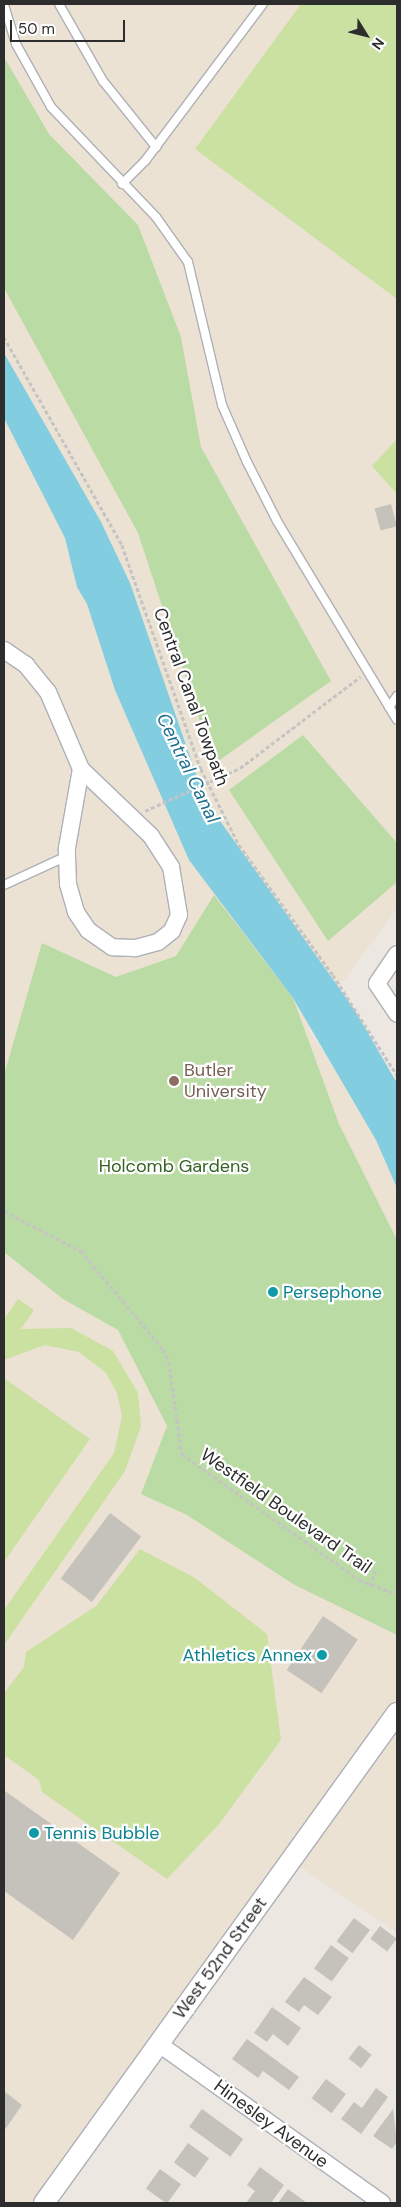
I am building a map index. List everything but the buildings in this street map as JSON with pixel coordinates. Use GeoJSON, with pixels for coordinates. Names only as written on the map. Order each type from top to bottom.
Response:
{"type":"FeatureCollection","features":[{"type":"Feature","properties":{"kind":"street"},"geometry":{"type":"LineString","coordinates":[[4,650],[26,665],[48,692],[81,769],[164,853],[180,902],[174,928],[158,942],[135,948],[112,946],[99,939],[80,919],[70,899],[67,856],[81,769]]}},
{"type":"Feature","properties":{"kind":"street"},"geometry":{"type":"LineString","coordinates":[[397,954],[377,984],[397,1014]]}},
{"type":"Feature","properties":{"kind":"street","name":"West 52nd Street"},"geometry":{"type":"LineString","coordinates":[[44,2203],[397,1714]]}},
{"type":"Feature","properties":{"kind":"street","name":"Hinesley Avenue"},"geometry":{"type":"LineString","coordinates":[[159,2044],[382,2203]]}},
{"type":"Feature","properties":{"kind":"lane"},"geometry":{"type":"LineString","coordinates":[[59,4],[103,82],[156,147]]}},
{"type":"Feature","properties":{"kind":"lane"},"geometry":{"type":"LineString","coordinates":[[122,184],[156,147],[263,4]]}},
{"type":"Feature","properties":{"kind":"lane"},"geometry":{"type":"LineString","coordinates":[[4,5],[16,44],[51,108],[122,184],[156,217],[188,262],[222,405],[277,521],[397,720]]}},
{"type":"Feature","properties":{"kind":"lane"},"geometry":{"type":"LineString","coordinates":[[389,707],[397,696]]}},
{"type":"Feature","properties":{"kind":"lane"},"geometry":{"type":"LineString","coordinates":[[4,885],[67,856]]}},
{"type":"Feature","properties":{"kind":"path","name":"Central Canal Towpath"},"geometry":{"type":"LineString","coordinates":[[4,337],[122,545],[209,784],[240,845],[333,975],[397,1075]]}},
{"type":"Feature","properties":{"kind":"path"},"geometry":{"type":"LineString","coordinates":[[155,806],[209,784],[240,768],[367,672]]}},
{"type":"Feature","properties":{"kind":"path","name":"Westfield Boulevard Trail"},"geometry":{"type":"LineString","coordinates":[[4,1211],[81,1251],[163,1350],[169,1362],[182,1454],[370,1586],[397,1594]]}},
{"type":"Feature","properties":{"kind":"path"},"geometry":{"type":"LineString","coordinates":[[370,1586],[375,1571]]}},
{"type":"Feature","properties":{"kind":"shaded area","name":"Butler University"},"geometry":{"type":"Polygon","coordinates":[[[4,4],[397,4],[397,908],[308,1029],[379,1134],[397,1178],[397,1933],[289,1859],[43,2203],[4,2203],[4,4]]]}},
{"type":"Feature","properties":{"kind":"green space"},"geometry":{"type":"Polygon","coordinates":[[[301,4],[397,4],[397,299],[195,149],[301,4]]]}},
{"type":"Feature","properties":{"kind":"green space"},"geometry":{"type":"Polygon","coordinates":[[[4,57],[49,134],[138,225],[181,337],[201,447],[331,681],[214,764],[138,533],[4,288],[4,57]]]}},
{"type":"Feature","properties":{"kind":"green space"},"geometry":{"type":"Polygon","coordinates":[[[397,439],[397,494],[372,466],[397,439]]]}},
{"type":"Feature","properties":{"kind":"green space"},"geometry":{"type":"Polygon","coordinates":[[[303,735],[397,843],[397,882],[328,941],[229,790],[303,735]]]}},
{"type":"Feature","properties":{"kind":"green space","name":"Holcomb Gardens"},"geometry":{"type":"Polygon","coordinates":[[[214,895],[293,998],[339,1124],[397,1240],[397,1635],[293,1584],[187,1515],[141,1494],[167,1426],[118,1330],[63,1299],[4,1252],[4,1075],[42,943],[116,977],[176,956],[214,895]]]}},
{"type":"Feature","properties":{"kind":"green space"},"geometry":{"type":"Polygon","coordinates":[[[18,1299],[34,1310],[21,1329],[71,1328],[113,1351],[138,1393],[141,1426],[125,1471],[4,1645],[4,1610],[114,1453],[122,1416],[117,1393],[106,1373],[79,1352],[45,1345],[4,1360],[4,1319],[18,1299]]]}},
{"type":"Feature","properties":{"kind":"green space"},"geometry":{"type":"Polygon","coordinates":[[[4,1378],[90,1439],[4,1562],[4,1378]]]}},
{"type":"Feature","properties":{"kind":"green space"},"geometry":{"type":"Polygon","coordinates":[[[140,1549],[195,1578],[267,1634],[281,1740],[219,1824],[167,1879],[42,1792],[39,1780],[4,1755],[4,1693],[24,1667],[26,1652],[96,1606],[140,1549]]]}},
{"type":"Feature","properties":{"kind":"water","name":"Central Canal"},"geometry":{"type":"Polygon","coordinates":[[[4,353],[101,522],[130,583],[196,774],[213,811],[354,1009],[397,1083],[397,1188],[376,1140],[293,998],[189,860],[115,690],[87,604],[77,587],[65,538],[4,418],[4,353]]]}},
{"type":"Feature","properties":{"kind":"place","name":"Butler University"},"geometry":{"type":"Point","coordinates":[174,1081]}},
{"type":"Feature","properties":{"kind":"place","name":"Persephone"},"geometry":{"type":"Point","coordinates":[273,1292]}},
{"type":"Feature","properties":{"kind":"place","name":"Athletics Annex"},"geometry":{"type":"Point","coordinates":[322,1655]}},
{"type":"Feature","properties":{"kind":"place","name":"Tennis Bubble"},"geometry":{"type":"Point","coordinates":[34,1833]}}]}
